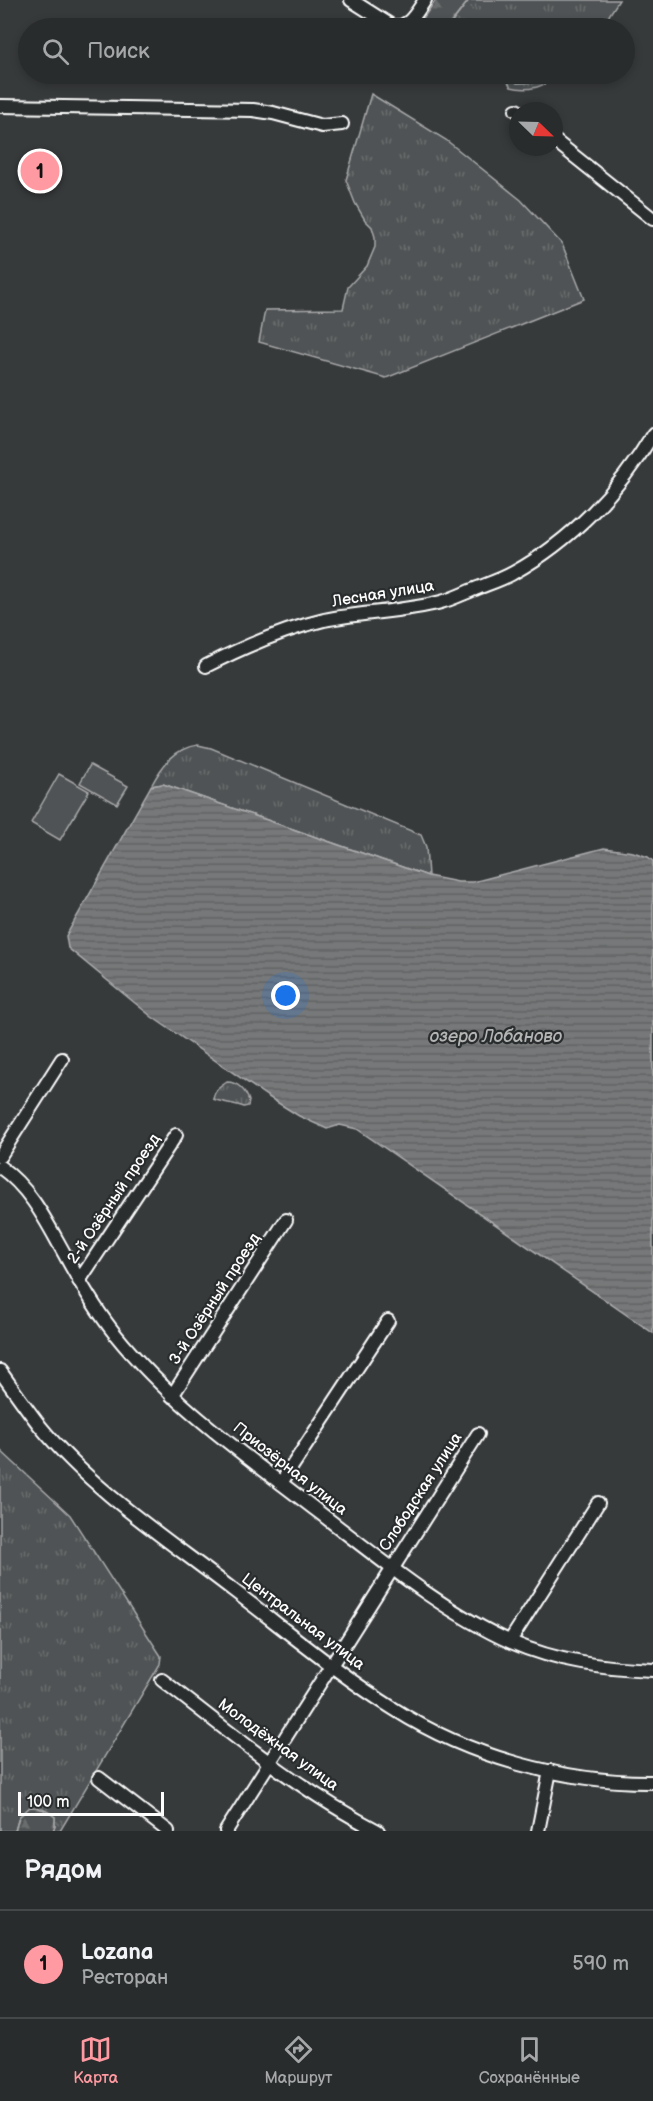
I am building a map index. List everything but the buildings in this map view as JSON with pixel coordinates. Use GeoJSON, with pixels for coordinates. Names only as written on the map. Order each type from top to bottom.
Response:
{"type":"FeatureCollection","features":[{"type":"Feature","properties":{"kind":"street"},"geometry":{"type":"LineString","coordinates":[[351,0],[379,18]]}},
{"type":"Feature","properties":{"kind":"street"},"geometry":{"type":"LineString","coordinates":[[412,18],[425,0]]}},
{"type":"Feature","properties":{"kind":"street"},"geometry":{"type":"LineString","coordinates":[[0,106],[253,110],[322,126],[342,124]]}},
{"type":"Feature","properties":{"kind":"street"},"geometry":{"type":"LineString","coordinates":[[563,147],[653,219]]}},
{"type":"Feature","properties":{"kind":"street","name":"Лесная улица"},"geometry":{"type":"LineString","coordinates":[[206,666],[243,647],[285,630],[327,620],[410,609],[444,601],[512,574],[559,544],[608,496],[635,464],[653,434]]}},
{"type":"Feature","properties":{"kind":"street"},"geometry":{"type":"LineString","coordinates":[[0,1156],[62,1059]]}},
{"type":"Feature","properties":{"kind":"street","name":"2-й Озёрный проезд"},"geometry":{"type":"LineString","coordinates":[[79,1281],[176,1135]]}},
{"type":"Feature","properties":{"kind":"street","name":"Приозёрная улица"},"geometry":{"type":"LineString","coordinates":[[0,1167],[31,1196],[44,1215],[79,1281],[114,1333],[171,1396],[281,1483],[392,1568],[452,1610],[510,1641],[578,1664],[653,1670]]}},
{"type":"Feature","properties":{"kind":"street","name":"3-й Озёрный проезд"},"geometry":{"type":"LineString","coordinates":[[171,1396],[286,1220]]}},
{"type":"Feature","properties":{"kind":"street"},"geometry":{"type":"LineString","coordinates":[[281,1483],[388,1320]]}},
{"type":"Feature","properties":{"kind":"street","name":"Центральная улица"},"geometry":{"type":"LineString","coordinates":[[0,1371],[40,1426],[104,1491],[395,1710],[446,1737],[527,1767],[633,1782],[653,1782]]}},
{"type":"Feature","properties":{"kind":"street","name":"Слободская улица"},"geometry":{"type":"LineString","coordinates":[[226,1831],[478,1434]]}},
{"type":"Feature","properties":{"kind":"street"},"geometry":{"type":"LineString","coordinates":[[510,1641],[598,1503]]}},
{"type":"Feature","properties":{"kind":"street","name":"Молодёжная улица"},"geometry":{"type":"LineString","coordinates":[[162,1680],[269,1762],[336,1808],[378,1831]]}},
{"type":"Feature","properties":{"kind":"street"},"geometry":{"type":"LineString","coordinates":[[538,1831],[550,1771]]}},
{"type":"Feature","properties":{"kind":"street"},"geometry":{"type":"LineString","coordinates":[[99,1778],[168,1831]]}},
{"type":"Feature","properties":{"kind":"green space"},"geometry":{"type":"Polygon","coordinates":[[[436,0],[469,0],[455,18],[423,18],[436,0]]]}},
{"type":"Feature","properties":{"kind":"green space"},"geometry":{"type":"Polygon","coordinates":[[[469,0],[619,0],[607,18],[455,18],[469,0]]]}},
{"type":"Feature","properties":{"kind":"green space"},"geometry":{"type":"Polygon","coordinates":[[[509,84],[546,84],[526,89],[511,87],[509,84]]]}},
{"type":"Feature","properties":{"kind":"green space"},"geometry":{"type":"Polygon","coordinates":[[[371,94],[446,140],[521,200],[562,244],[584,299],[386,378],[259,342],[265,310],[343,309],[348,287],[367,266],[375,247],[375,237],[372,227],[355,203],[346,180],[371,94]]]}},
{"type":"Feature","properties":{"kind":"green space"},"geometry":{"type":"Polygon","coordinates":[[[198,745],[211,748],[421,835],[426,847],[428,876],[163,784],[151,786],[175,754],[198,745]]]}},
{"type":"Feature","properties":{"kind":"green space"},"geometry":{"type":"Polygon","coordinates":[[[90,765],[128,786],[117,804],[80,783],[90,765]]]}},
{"type":"Feature","properties":{"kind":"green space"},"geometry":{"type":"Polygon","coordinates":[[[59,774],[89,791],[60,840],[31,823],[59,774]]]}},
{"type":"Feature","properties":{"kind":"green space"},"geometry":{"type":"Polygon","coordinates":[[[227,1082],[238,1085],[244,1091],[249,1101],[248,1106],[213,1099],[216,1091],[227,1082]]]}},
{"type":"Feature","properties":{"kind":"green space"},"geometry":{"type":"Polygon","coordinates":[[[0,1450],[70,1515],[161,1656],[160,1664],[60,1831],[53,1831],[55,1817],[47,1811],[30,1807],[19,1817],[15,1831],[0,1831],[0,1450]]]}},
{"type":"Feature","properties":{"kind":"green space"},"geometry":{"type":"Polygon","coordinates":[[[30,1807],[43,1810],[55,1817],[53,1831],[15,1831],[19,1817],[30,1807]]]}},
{"type":"Feature","properties":{"kind":"water","name":"озеро Лобаново"},"geometry":{"type":"Polygon","coordinates":[[[163,784],[428,876],[458,882],[473,882],[604,848],[633,852],[653,861],[653,1333],[357,1129],[340,1125],[327,1129],[299,1116],[267,1096],[152,1017],[68,948],[66,936],[151,786],[163,784]]]}},
{"type":"Feature","properties":{"kind":"place","name":"Lozana"},"geometry":{"type":"Point","coordinates":[40,171]}}]}
